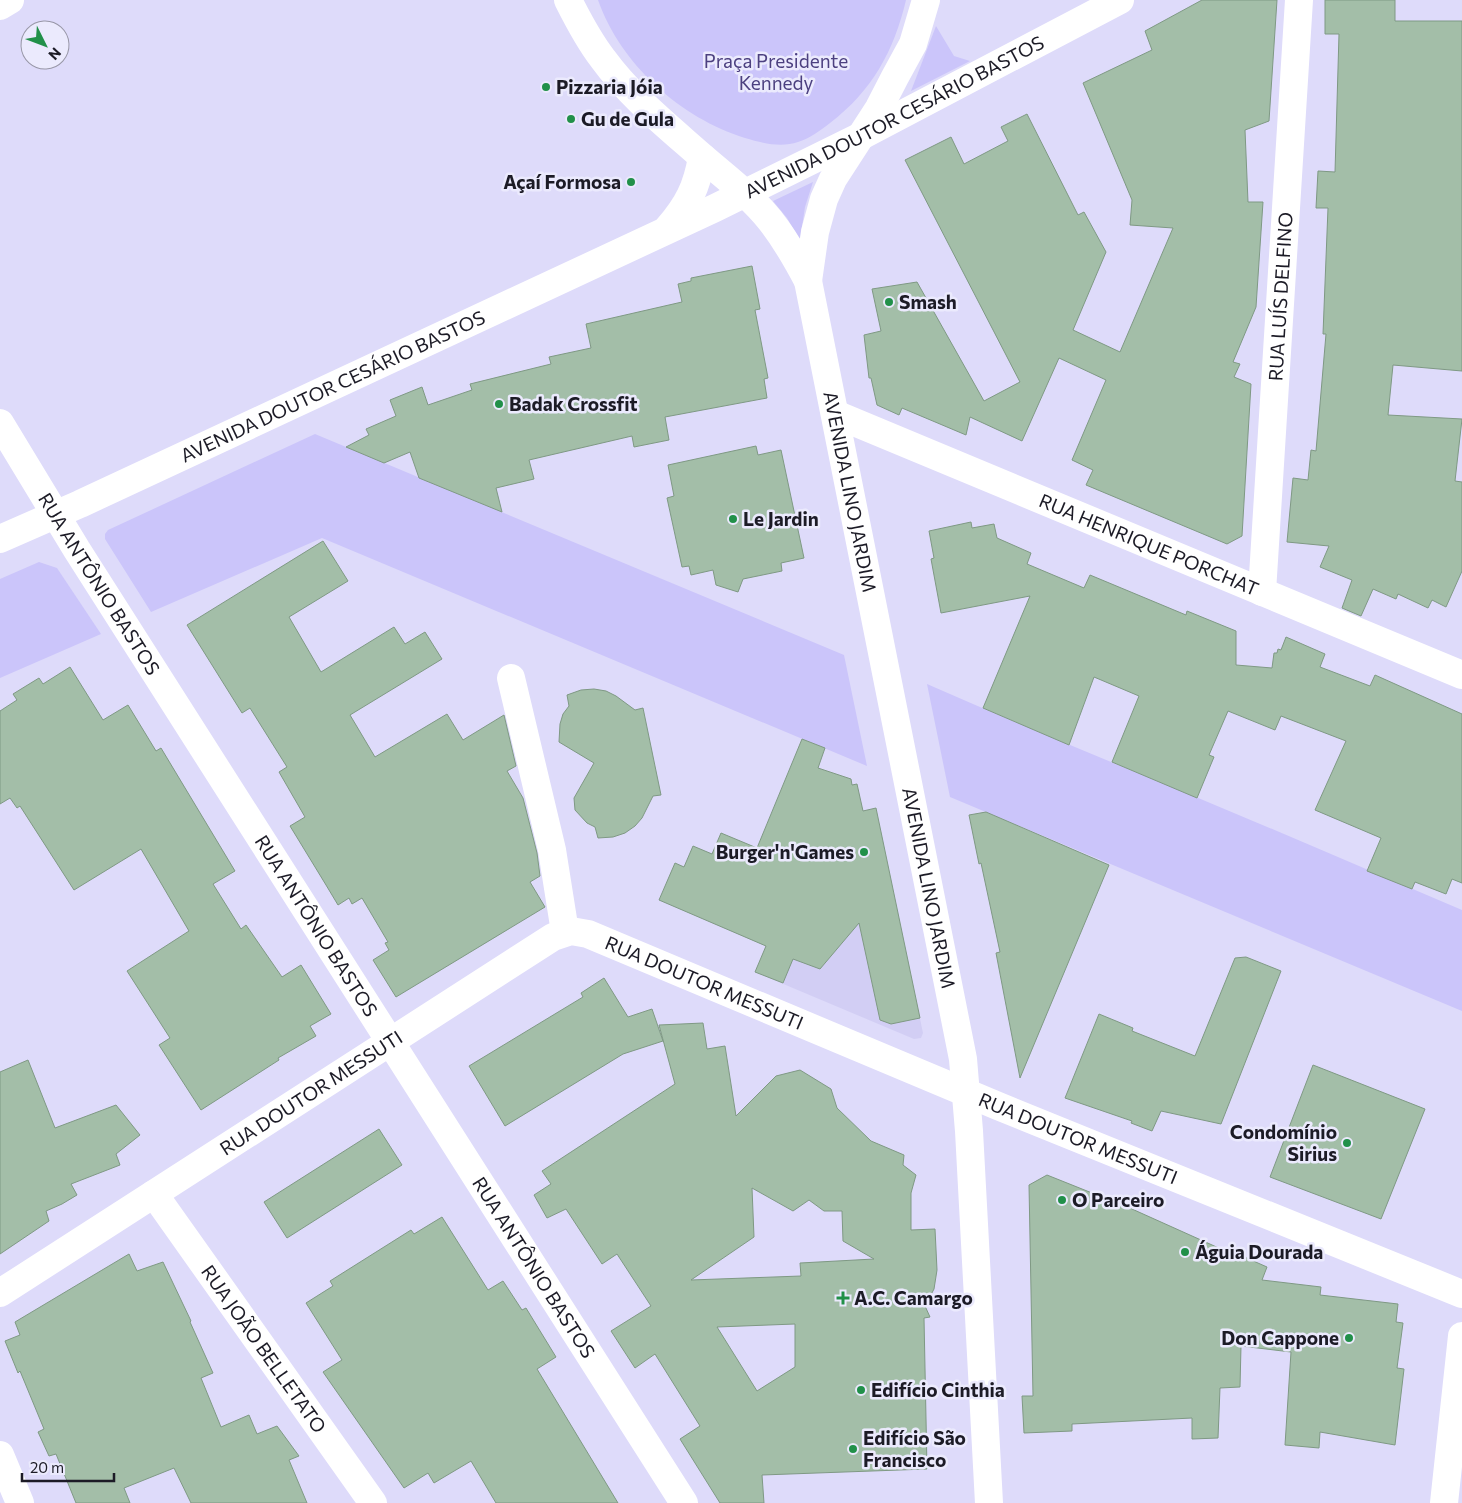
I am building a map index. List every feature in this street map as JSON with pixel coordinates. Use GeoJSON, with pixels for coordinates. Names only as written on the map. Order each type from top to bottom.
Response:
{"type":"FeatureCollection","features":[{"type":"Feature","properties":{"kind":"street"},"geometry":{"type":"LineString","coordinates":[[0,6],[10,0]]}},
{"type":"Feature","properties":{"kind":"street"},"geometry":{"type":"LineString","coordinates":[[568,0],[591,42],[616,75],[652,113],[744,193]]}},
{"type":"Feature","properties":{"kind":"street"},"geometry":{"type":"LineString","coordinates":[[859,137],[879,108],[913,44],[926,0]]}},
{"type":"Feature","properties":{"kind":"street","name":"AVENIDA DOUTOR CESÁRIO BASTOS"},"geometry":{"type":"LineString","coordinates":[[0,539],[56,515],[665,232],[859,137],[1120,0]]}},
{"type":"Feature","properties":{"kind":"street","name":"RUA LUÍS DELFINO"},"geometry":{"type":"LineString","coordinates":[[1262,592],[1299,0]]}},
{"type":"Feature","properties":{"kind":"street","name":"AVENIDA LINO JARDIM"},"geometry":{"type":"LineString","coordinates":[[808,281],[815,232],[824,199],[833,179],[859,137]]}},
{"type":"Feature","properties":{"kind":"street","name":"AVENIDA DOUTOR CESÁRIO BASTOS"},"geometry":{"type":"LineString","coordinates":[[665,232],[680,215],[694,190],[702,157]]}},
{"type":"Feature","properties":{"kind":"street","name":"AVENIDA LINO JARDIM"},"geometry":{"type":"LineString","coordinates":[[744,193],[770,220],[791,250],[808,281],[961,1049],[966,1093],[989,1503]]}},
{"type":"Feature","properties":{"kind":"street","name":"RUA HENRIQUE PORCHAT"},"geometry":{"type":"LineString","coordinates":[[835,414],[1462,675]]}},
{"type":"Feature","properties":{"kind":"street","name":"RUA ANTÔNIO BASTOS"},"geometry":{"type":"LineString","coordinates":[[0,423],[56,515],[684,1503]]}},
{"type":"Feature","properties":{"kind":"street"},"geometry":{"type":"LineString","coordinates":[[511,678],[552,850],[565,932]]}},
{"type":"Feature","properties":{"kind":"street","name":"RUA DOUTOR MESSUTI"},"geometry":{"type":"LineString","coordinates":[[0,1293],[553,937],[572,931],[588,934],[966,1093],[1462,1294]]}},
{"type":"Feature","properties":{"kind":"street","name":"RUA JOÃO BELLETATO"},"geometry":{"type":"LineString","coordinates":[[154,1194],[373,1503]]}},
{"type":"Feature","properties":{"kind":"street"},"geometry":{"type":"LineString","coordinates":[[1444,1503],[1462,1336]]}},
{"type":"Feature","properties":{"kind":"street"},"geometry":{"type":"LineString","coordinates":[[0,1455],[20,1503]]}},
{"type":"Feature","properties":{"kind":"shaded area"},"geometry":{"type":"Polygon","coordinates":[[[896,905],[923,1033],[921,1038],[914,1039],[755,972],[774,928],[896,905]]]}},
{"type":"Feature","properties":{"kind":"green space","name":"Praça Presidente Kennedy"},"geometry":{"type":"Polygon","coordinates":[[[598,0],[906,0],[888,53],[879,69],[858,97],[845,111],[811,137],[792,144],[778,145],[751,140],[721,129],[676,103],[638,67],[622,46],[608,24],[598,0]]]}},
{"type":"Feature","properties":{"kind":"green space"},"geometry":{"type":"Polygon","coordinates":[[[936,26],[954,56],[970,61],[911,91],[936,26]]]}},
{"type":"Feature","properties":{"kind":"green space"},"geometry":{"type":"Polygon","coordinates":[[[813,182],[805,207],[800,240],[787,218],[773,201],[813,182]]]}},
{"type":"Feature","properties":{"kind":"green space"},"geometry":{"type":"Polygon","coordinates":[[[315,434],[844,655],[867,766],[322,538],[151,612],[105,539],[105,534],[108,530],[315,434]]]}},
{"type":"Feature","properties":{"kind":"green space"},"geometry":{"type":"Polygon","coordinates":[[[39,562],[57,568],[101,634],[0,678],[0,579],[39,562]]]}},
{"type":"Feature","properties":{"kind":"green space"},"geometry":{"type":"Polygon","coordinates":[[[927,684],[1462,910],[1462,1011],[950,797],[927,684]]]}},
{"type":"Feature","properties":{"kind":"building"},"geometry":{"type":"Polygon","coordinates":[[[1202,0],[1277,0],[1269,121],[1245,130],[1248,202],[1263,202],[1256,307],[1233,362],[1240,364],[1234,377],[1251,384],[1242,536],[1227,544],[1086,485],[1093,470],[1072,460],[1106,380],[1059,358],[1022,441],[970,417],[966,435],[902,408],[899,415],[877,405],[871,378],[869,378],[864,335],[881,331],[872,289],[917,282],[984,401],[1020,382],[905,160],[951,137],[964,164],[1008,141],[1001,127],[1027,114],[1078,215],[1084,212],[1106,252],[1073,330],[1120,352],[1173,228],[1130,225],[1132,200],[1083,83],[1152,50],[1145,31],[1202,0]]]}},
{"type":"Feature","properties":{"kind":"building"},"geometry":{"type":"Polygon","coordinates":[[[1325,0],[1395,0],[1395,21],[1462,21],[1462,371],[1393,365],[1388,415],[1462,419],[1455,481],[1462,482],[1462,571],[1446,607],[1432,600],[1428,608],[1398,594],[1396,599],[1373,589],[1361,616],[1342,608],[1352,580],[1320,567],[1329,546],[1287,542],[1293,478],[1308,480],[1311,450],[1316,451],[1326,334],[1323,334],[1328,208],[1316,208],[1318,171],[1335,172],[1339,34],[1325,34],[1325,0]]]}},
{"type":"Feature","properties":{"kind":"building"},"geometry":{"type":"Polygon","coordinates":[[[752,266],[760,309],[755,310],[768,378],[764,379],[767,398],[665,417],[669,440],[634,447],[632,436],[529,460],[534,479],[496,488],[502,512],[419,478],[410,452],[384,463],[346,447],[369,435],[366,429],[396,416],[390,400],[422,387],[428,405],[472,390],[470,384],[551,364],[549,357],[591,348],[586,324],[682,302],[678,284],[691,281],[691,278],[752,266]]]}},
{"type":"Feature","properties":{"kind":"building","name":"Le Jardin"},"geometry":{"type":"Polygon","coordinates":[[[756,446],[758,455],[781,450],[804,558],[781,563],[782,571],[743,579],[738,592],[716,585],[713,570],[691,575],[689,566],[682,567],[667,498],[674,496],[668,465],[756,446]]]}},
{"type":"Feature","properties":{"kind":"building"},"geometry":{"type":"Polygon","coordinates":[[[971,522],[972,528],[994,524],[997,538],[1031,553],[1027,564],[1084,588],[1090,575],[1186,615],[1187,611],[1236,631],[1236,665],[1272,668],[1274,653],[1277,653],[1278,649],[1281,650],[1286,637],[1325,654],[1320,667],[1370,686],[1375,675],[1462,714],[1462,883],[1452,879],[1446,894],[1415,882],[1412,889],[1367,871],[1381,838],[1315,810],[1346,741],[1281,716],[1275,730],[1228,711],[1209,755],[1214,757],[1197,798],[1112,762],[1139,696],[1094,677],[1069,745],[983,708],[1030,596],[941,613],[931,559],[934,558],[929,531],[971,522]]]}},
{"type":"Feature","properties":{"kind":"building"},"geometry":{"type":"Polygon","coordinates":[[[323,541],[348,581],[289,617],[321,672],[394,627],[405,644],[425,632],[442,659],[350,715],[375,757],[447,714],[463,740],[504,715],[516,766],[507,771],[523,798],[537,853],[540,876],[530,882],[545,907],[396,997],[373,960],[389,950],[385,943],[388,942],[362,898],[352,904],[349,898],[338,905],[290,826],[305,817],[279,772],[287,767],[250,708],[242,713],[187,625],[323,541]]]}},
{"type":"Feature","properties":{"kind":"building"},"geometry":{"type":"Polygon","coordinates":[[[70,667],[103,720],[128,705],[156,751],[161,748],[235,871],[213,884],[241,929],[246,925],[282,977],[301,965],[331,1014],[310,1026],[316,1036],[278,1058],[279,1060],[201,1110],[159,1045],[170,1038],[127,971],[189,931],[141,849],[74,890],[20,806],[17,808],[10,798],[0,804],[0,711],[17,700],[13,694],[39,678],[43,684],[70,667]]]}},
{"type":"Feature","properties":{"kind":"building"},"geometry":{"type":"Polygon","coordinates":[[[594,689],[606,691],[616,696],[635,710],[643,708],[661,795],[653,796],[642,818],[635,826],[625,833],[613,837],[598,838],[595,827],[587,823],[575,810],[574,798],[594,763],[559,742],[560,724],[563,714],[569,706],[567,695],[581,690],[594,689]]]}},
{"type":"Feature","properties":{"kind":"building"},"geometry":{"type":"Polygon","coordinates":[[[802,739],[825,748],[818,768],[851,779],[852,785],[857,784],[863,811],[876,808],[920,1018],[891,1024],[880,1020],[859,923],[820,969],[793,959],[783,983],[755,972],[766,946],[659,900],[675,863],[684,867],[693,846],[712,854],[721,833],[757,848],[802,739]]]}},
{"type":"Feature","properties":{"kind":"building"},"geometry":{"type":"Polygon","coordinates":[[[986,812],[1109,865],[1020,1078],[996,953],[1000,952],[969,815],[986,812]]]}},
{"type":"Feature","properties":{"kind":"building"},"geometry":{"type":"Polygon","coordinates":[[[1246,957],[1281,971],[1221,1124],[1161,1111],[1152,1131],[1131,1123],[1132,1121],[1065,1098],[1099,1014],[1133,1028],[1132,1031],[1195,1056],[1235,958],[1246,957]]]}},
{"type":"Feature","properties":{"kind":"building"},"geometry":{"type":"Polygon","coordinates":[[[604,978],[628,1017],[652,1009],[663,1041],[623,1054],[505,1126],[469,1066],[583,997],[581,993],[604,978]]]}},
{"type":"Feature","properties":{"kind":"building"},"geometry":{"type":"Polygon","coordinates":[[[703,1023],[707,1049],[725,1046],[736,1116],[776,1076],[800,1070],[831,1089],[837,1108],[871,1141],[904,1155],[903,1165],[916,1175],[911,1193],[911,1230],[935,1229],[937,1270],[934,1289],[925,1306],[930,1317],[924,1318],[927,1469],[762,1475],[764,1503],[720,1503],[680,1439],[700,1426],[655,1354],[635,1368],[611,1331],[651,1306],[617,1254],[602,1264],[566,1209],[547,1218],[534,1195],[551,1184],[542,1171],[675,1084],[659,1025],[703,1023]],[[752,1188],[754,1237],[691,1280],[801,1276],[800,1263],[874,1259],[843,1241],[842,1211],[824,1211],[809,1200],[793,1211],[752,1188]],[[795,1324],[717,1327],[757,1391],[795,1367],[795,1324]]]}},
{"type":"Feature","properties":{"kind":"building"},"geometry":{"type":"Polygon","coordinates":[[[28,1060],[55,1128],[116,1105],[140,1135],[116,1154],[120,1165],[71,1184],[77,1195],[46,1211],[49,1221],[0,1254],[0,1072],[28,1060]]]}},
{"type":"Feature","properties":{"kind":"building","name":"Condomínio Sirius"},"geometry":{"type":"Polygon","coordinates":[[[1313,1065],[1425,1109],[1381,1219],[1270,1177],[1313,1065]]]}},
{"type":"Feature","properties":{"kind":"building"},"geometry":{"type":"Polygon","coordinates":[[[379,1129],[402,1165],[287,1238],[264,1202],[379,1129]]]}},
{"type":"Feature","properties":{"kind":"building"},"geometry":{"type":"Polygon","coordinates":[[[1047,1175],[1132,1209],[1241,1258],[1242,1256],[1267,1267],[1262,1280],[1321,1287],[1320,1295],[1398,1304],[1396,1322],[1403,1323],[1397,1368],[1404,1369],[1395,1445],[1320,1432],[1319,1448],[1285,1445],[1291,1352],[1241,1346],[1240,1387],[1220,1388],[1218,1438],[1192,1439],[1192,1418],[1072,1424],[1072,1431],[1024,1433],[1022,1396],[1033,1396],[1029,1185],[1047,1175]]]}},
{"type":"Feature","properties":{"kind":"building"},"geometry":{"type":"Polygon","coordinates":[[[442,1217],[488,1290],[503,1281],[522,1310],[526,1308],[556,1357],[537,1369],[618,1503],[496,1503],[471,1461],[434,1483],[428,1473],[404,1488],[323,1372],[342,1360],[306,1303],[333,1286],[330,1281],[411,1230],[414,1234],[442,1217]]]}},
{"type":"Feature","properties":{"kind":"building"},"geometry":{"type":"Polygon","coordinates":[[[129,1254],[137,1271],[163,1262],[213,1373],[201,1378],[221,1427],[249,1415],[257,1434],[277,1426],[299,1456],[289,1460],[307,1503],[191,1503],[174,1468],[124,1488],[130,1503],[76,1503],[56,1454],[49,1456],[38,1432],[44,1429],[20,1371],[18,1373],[5,1341],[20,1335],[15,1322],[129,1254]]]}},
{"type":"Feature","properties":{"kind":"place","name":"Pizzaria Jóia"},"geometry":{"type":"Point","coordinates":[546,87]}},
{"type":"Feature","properties":{"kind":"place","name":"Gu de Gula"},"geometry":{"type":"Point","coordinates":[571,119]}},
{"type":"Feature","properties":{"kind":"place","name":"Açaí Formosa"},"geometry":{"type":"Point","coordinates":[631,182]}},
{"type":"Feature","properties":{"kind":"place","name":"Smash"},"geometry":{"type":"Point","coordinates":[889,302]}},
{"type":"Feature","properties":{"kind":"place","name":"Badak Crossfit"},"geometry":{"type":"Point","coordinates":[499,404]}},
{"type":"Feature","properties":{"kind":"place","name":"Le Jardin"},"geometry":{"type":"Point","coordinates":[733,519]}},
{"type":"Feature","properties":{"kind":"place","name":"Burger'n'Games"},"geometry":{"type":"Point","coordinates":[864,852]}},
{"type":"Feature","properties":{"kind":"place","name":"Condomínio Sirius"},"geometry":{"type":"Point","coordinates":[1347,1143]}},
{"type":"Feature","properties":{"kind":"place","name":"O Parceiro"},"geometry":{"type":"Point","coordinates":[1062,1200]}},
{"type":"Feature","properties":{"kind":"place","name":"Águia Dourada"},"geometry":{"type":"Point","coordinates":[1185,1252]}},
{"type":"Feature","properties":{"kind":"place","name":"A.C. Camargo"},"geometry":{"type":"Point","coordinates":[843,1298]}},
{"type":"Feature","properties":{"kind":"place","name":"Don Cappone"},"geometry":{"type":"Point","coordinates":[1349,1338]}},
{"type":"Feature","properties":{"kind":"place","name":"Edifício Cinthia"},"geometry":{"type":"Point","coordinates":[861,1390]}},
{"type":"Feature","properties":{"kind":"place","name":"Edifício São Francisco"},"geometry":{"type":"Point","coordinates":[853,1449]}}]}
